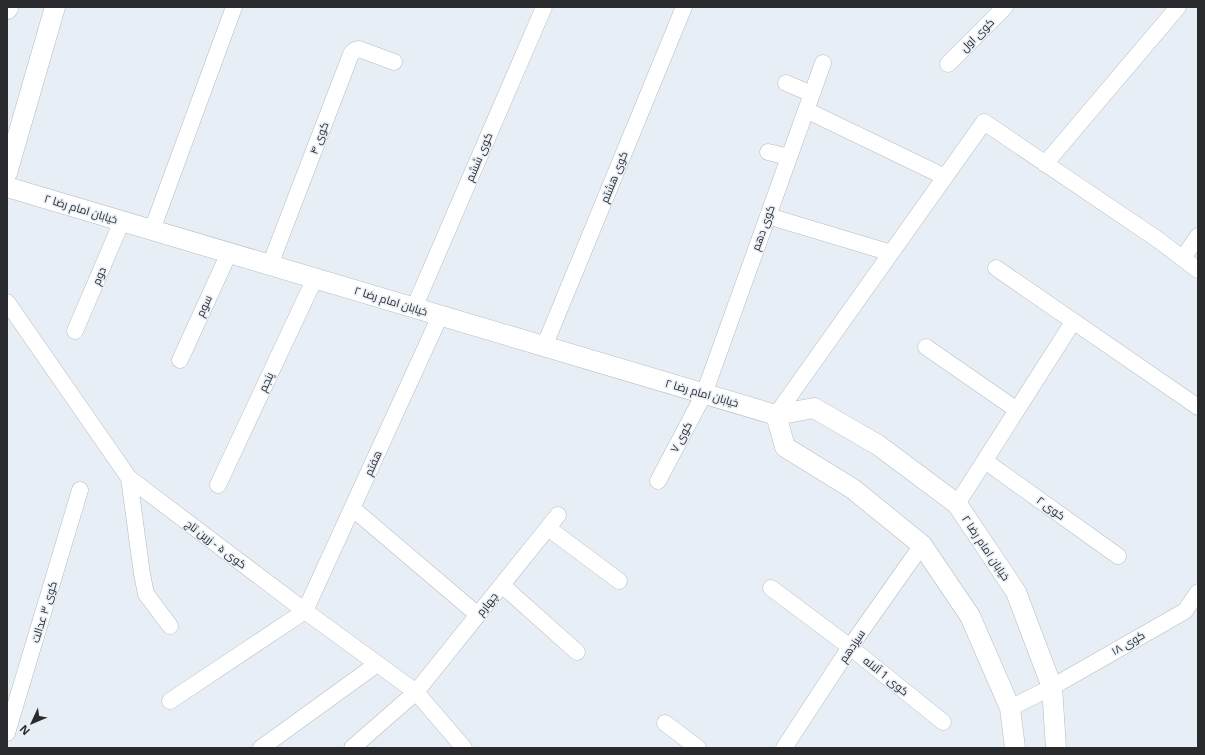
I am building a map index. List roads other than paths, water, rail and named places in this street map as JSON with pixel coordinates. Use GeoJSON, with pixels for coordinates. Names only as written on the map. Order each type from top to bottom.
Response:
{"type":"FeatureCollection","features":[{"type":"Feature","properties":{"kind":"street"},"geometry":{"type":"LineString","coordinates":[[7,173],[55,7]]}},
{"type":"Feature","properties":{"kind":"street"},"geometry":{"type":"LineString","coordinates":[[152,230],[234,7]]}},
{"type":"Feature","properties":{"kind":"street","name":"کوی ششم"},"geometry":{"type":"LineString","coordinates":[[414,308],[544,7]]}},
{"type":"Feature","properties":{"kind":"street","name":"کوی هشتم"},"geometry":{"type":"LineString","coordinates":[[544,346],[684,7]]}},
{"type":"Feature","properties":{"kind":"street","name":"کوی اول"},"geometry":{"type":"LineString","coordinates":[[948,64],[1005,7]]}},
{"type":"Feature","properties":{"kind":"street"},"geometry":{"type":"LineString","coordinates":[[1045,164],[1178,7]]}},
{"type":"Feature","properties":{"kind":"street","name":"کوی ۴"},"geometry":{"type":"LineString","coordinates":[[270,265],[351,54],[355,50],[359,49],[394,62]]}},
{"type":"Feature","properties":{"kind":"street","name":"کوی دهم"},"geometry":{"type":"LineString","coordinates":[[704,394],[823,63]]}},
{"type":"Feature","properties":{"kind":"street"},"geometry":{"type":"LineString","coordinates":[[786,82],[812,94]]}},
{"type":"Feature","properties":{"kind":"street"},"geometry":{"type":"LineString","coordinates":[[806,110],[945,177]]}},
{"type":"Feature","properties":{"kind":"street"},"geometry":{"type":"LineString","coordinates":[[1015,748],[1010,708],[970,616],[922,545],[853,489],[785,447],[776,415],[984,122],[1157,239],[1198,270]]}},
{"type":"Feature","properties":{"kind":"street"},"geometry":{"type":"LineString","coordinates":[[768,152],[789,157]]}},
{"type":"Feature","properties":{"kind":"street","name":"خیابان امام رضا ۲"},"geometry":{"type":"LineString","coordinates":[[7,187],[776,415],[814,408],[878,445],[957,504],[1016,592],[1052,686],[1056,748]]}},
{"type":"Feature","properties":{"kind":"street"},"geometry":{"type":"LineString","coordinates":[[768,216],[891,253]]}},
{"type":"Feature","properties":{"kind":"street","name":"دوم"},"geometry":{"type":"LineString","coordinates":[[75,331],[122,221]]}},
{"type":"Feature","properties":{"kind":"street"},"geometry":{"type":"LineString","coordinates":[[1183,258],[1198,236]]}},
{"type":"Feature","properties":{"kind":"street","name":"سوم"},"geometry":{"type":"LineString","coordinates":[[180,360],[229,253]]}},
{"type":"Feature","properties":{"kind":"street"},"geometry":{"type":"LineString","coordinates":[[996,268],[1198,407]]}},
{"type":"Feature","properties":{"kind":"street","name":"پنجم"},"geometry":{"type":"LineString","coordinates":[[218,485],[315,278]]}},
{"type":"Feature","properties":{"kind":"street","name":"کوی ۵ - زرین تاج"},"geometry":{"type":"LineString","coordinates":[[7,302],[130,478],[305,611],[416,692],[464,748]]}},
{"type":"Feature","properties":{"kind":"street","name":"هفتم"},"geometry":{"type":"LineString","coordinates":[[305,611],[440,316]]}},
{"type":"Feature","properties":{"kind":"street"},"geometry":{"type":"LineString","coordinates":[[957,504],[1073,322]]}},
{"type":"Feature","properties":{"kind":"street"},"geometry":{"type":"LineString","coordinates":[[926,347],[1017,410]]}},
{"type":"Feature","properties":{"kind":"street","name":"کوی ۷"},"geometry":{"type":"LineString","coordinates":[[658,481],[704,394]]}},
{"type":"Feature","properties":{"kind":"street","name":"کوی ۲"},"geometry":{"type":"LineString","coordinates":[[985,461],[1118,556]]}},
{"type":"Feature","properties":{"kind":"street"},"geometry":{"type":"LineString","coordinates":[[130,478],[142,574],[146,594],[170,626]]}},
{"type":"Feature","properties":{"kind":"street","name":"کوی ۳ عدالت"},"geometry":{"type":"LineString","coordinates":[[7,733],[80,490]]}},
{"type":"Feature","properties":{"kind":"street"},"geometry":{"type":"LineString","coordinates":[[352,508],[478,615]]}},
{"type":"Feature","properties":{"kind":"street","name":"چهارم"},"geometry":{"type":"LineString","coordinates":[[352,748],[416,692],[558,515]]}},
{"type":"Feature","properties":{"kind":"street"},"geometry":{"type":"LineString","coordinates":[[548,528],[619,581]]}},
{"type":"Feature","properties":{"kind":"street","name":"سیزدهم"},"geometry":{"type":"LineString","coordinates":[[784,748],[850,647],[922,545]]}},
{"type":"Feature","properties":{"kind":"street"},"geometry":{"type":"LineString","coordinates":[[502,585],[577,652]]}},
{"type":"Feature","properties":{"kind":"street","name":"کوی 1 آلاله"},"geometry":{"type":"LineString","coordinates":[[771,588],[850,647],[943,722]]}},
{"type":"Feature","properties":{"kind":"street","name":"کوی ۱۸"},"geometry":{"type":"LineString","coordinates":[[1010,708],[1185,611],[1198,592]]}},
{"type":"Feature","properties":{"kind":"street"},"geometry":{"type":"LineString","coordinates":[[170,701],[305,611]]}},
{"type":"Feature","properties":{"kind":"street"},"geometry":{"type":"LineString","coordinates":[[261,748],[377,664]]}},
{"type":"Feature","properties":{"kind":"street"},"geometry":{"type":"LineString","coordinates":[[665,723],[698,748]]}}]}
